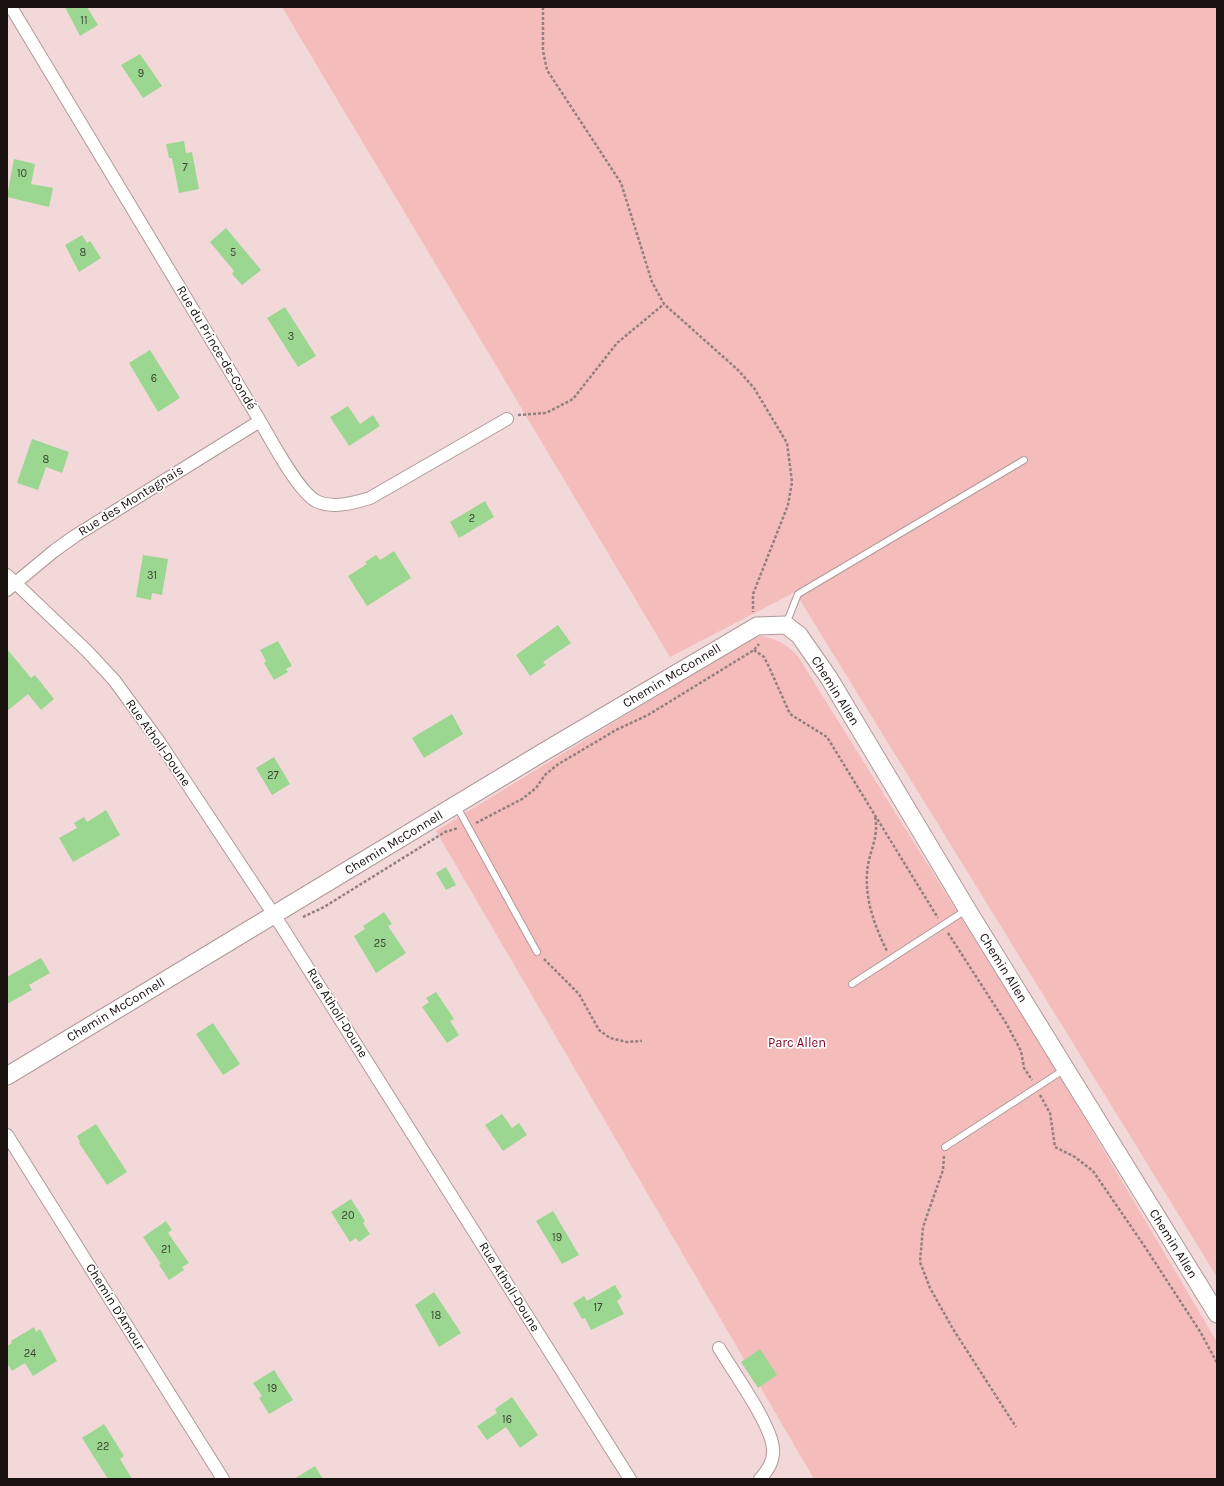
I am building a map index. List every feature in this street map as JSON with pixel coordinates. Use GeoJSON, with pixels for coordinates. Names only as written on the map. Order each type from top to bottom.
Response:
{"type":"FeatureCollection","features":[{"type":"Feature","properties":{"kind":"street","name":"Rue du Prince-de-Condé"},"geometry":{"type":"LineString","coordinates":[[11,7],[260,421],[302,488],[316,501],[330,504],[350,504],[370,498],[508,419]]}},
{"type":"Feature","properties":{"kind":"street","name":"Rue des Montagnais"},"geometry":{"type":"LineString","coordinates":[[9,583],[75,536],[260,421]]}},
{"type":"Feature","properties":{"kind":"street","name":"Rue Atholl-Doune"},"geometry":{"type":"LineString","coordinates":[[9,583],[86,651],[114,680],[160,743],[278,921],[630,1479]]}},
{"type":"Feature","properties":{"kind":"street","name":"Chemin McConnell"},"geometry":{"type":"LineString","coordinates":[[7,1076],[278,921],[456,805],[757,626],[786,625]]}},
{"type":"Feature","properties":{"kind":"street","name":"Chemin Allen"},"geometry":{"type":"LineString","coordinates":[[786,625],[799,635],[829,678],[967,909],[1217,1314]]}},
{"type":"Feature","properties":{"kind":"street","name":"Chemin D'Amour"},"geometry":{"type":"LineString","coordinates":[[7,1135],[223,1479]]}},
{"type":"Feature","properties":{"kind":"street"},"geometry":{"type":"LineString","coordinates":[[719,1348],[767,1428],[773,1449],[770,1467],[760,1479]]}},
{"type":"Feature","properties":{"kind":"lane"},"geometry":{"type":"LineString","coordinates":[[786,625],[798,594],[1024,460]]}},
{"type":"Feature","properties":{"kind":"lane"},"geometry":{"type":"LineString","coordinates":[[456,805],[536,952]]}},
{"type":"Feature","properties":{"kind":"lane"},"geometry":{"type":"LineString","coordinates":[[852,984],[967,909]]}},
{"type":"Feature","properties":{"kind":"lane"},"geometry":{"type":"LineString","coordinates":[[945,1148],[1066,1068]]}},
{"type":"Feature","properties":{"kind":"path"},"geometry":{"type":"LineString","coordinates":[[278,921],[324,907],[445,832],[466,825],[475,824],[522,798],[536,788],[545,775],[557,765],[616,730],[648,715],[754,650],[760,642],[752,608],[753,594],[788,505],[792,482],[787,443],[754,388],[738,370],[664,304],[652,282],[621,183],[547,70],[543,51],[543,7]]}},
{"type":"Feature","properties":{"kind":"path"},"geometry":{"type":"LineString","coordinates":[[508,419],[519,415],[546,413],[573,398],[617,343],[664,304]]}},
{"type":"Feature","properties":{"kind":"path"},"geometry":{"type":"LineString","coordinates":[[754,650],[764,658],[790,714],[827,737],[942,925],[1006,1023],[1021,1051],[1024,1068],[1050,1113],[1055,1147],[1075,1157],[1093,1171],[1146,1247],[1201,1333],[1217,1363]]}},
{"type":"Feature","properties":{"kind":"path"},"geometry":{"type":"LineString","coordinates":[[874,814],[876,831],[868,863],[866,887],[868,902],[880,937],[891,958]]}},
{"type":"Feature","properties":{"kind":"path"},"geometry":{"type":"LineString","coordinates":[[536,952],[579,994],[599,1030],[610,1038],[627,1042],[642,1041]]}},
{"type":"Feature","properties":{"kind":"path"},"geometry":{"type":"LineString","coordinates":[[945,1148],[943,1170],[923,1227],[920,1262],[930,1288],[954,1329],[1016,1426]]}},
{"type":"Feature","properties":{"kind":"green space"},"geometry":{"type":"Polygon","coordinates":[[[282,7],[1217,7],[1217,1277],[795,592],[670,657],[282,7]]]}},
{"type":"Feature","properties":{"kind":"green space","name":"Parc Allen"},"geometry":{"type":"Polygon","coordinates":[[[761,636],[781,642],[797,655],[1061,1078],[1217,1342],[1217,1479],[814,1479],[436,831],[747,641],[761,636]]]}},
{"type":"Feature","properties":{"kind":"building"},"geometry":{"type":"Polygon","coordinates":[[[65,7],[87,7],[98,25],[80,36],[65,7]]]}},
{"type":"Feature","properties":{"kind":"building"},"geometry":{"type":"Polygon","coordinates":[[[140,54],[162,86],[143,98],[121,65],[140,54]]]}},
{"type":"Feature","properties":{"kind":"building"},"geometry":{"type":"Polygon","coordinates":[[[184,141],[186,153],[192,152],[199,189],[179,193],[172,158],[169,158],[166,144],[184,141]]]}},
{"type":"Feature","properties":{"kind":"building"},"geometry":{"type":"Polygon","coordinates":[[[14,159],[35,164],[31,184],[53,188],[49,207],[7,197],[14,159]]]}},
{"type":"Feature","properties":{"kind":"building"},"geometry":{"type":"Polygon","coordinates":[[[226,228],[261,270],[242,285],[232,274],[234,271],[210,242],[226,228]]]}},
{"type":"Feature","properties":{"kind":"building"},"geometry":{"type":"Polygon","coordinates":[[[82,235],[87,243],[90,241],[101,258],[79,272],[65,245],[82,235]]]}},
{"type":"Feature","properties":{"kind":"building"},"geometry":{"type":"Polygon","coordinates":[[[285,307],[316,356],[298,367],[267,318],[285,307]]]}},
{"type":"Feature","properties":{"kind":"building"},"geometry":{"type":"Polygon","coordinates":[[[150,350],[180,398],[158,412],[129,363],[150,350]]]}},
{"type":"Feature","properties":{"kind":"building"},"geometry":{"type":"Polygon","coordinates":[[[348,406],[360,424],[373,415],[380,426],[349,446],[330,417],[348,406]]]}},
{"type":"Feature","properties":{"kind":"building"},"geometry":{"type":"Polygon","coordinates":[[[32,439],[69,452],[62,473],[46,467],[38,490],[17,483],[32,439]]]}},
{"type":"Feature","properties":{"kind":"building"},"geometry":{"type":"Polygon","coordinates":[[[485,501],[494,517],[459,538],[450,522],[485,501]]]}},
{"type":"Feature","properties":{"kind":"building"},"geometry":{"type":"Polygon","coordinates":[[[394,551],[411,578],[367,606],[348,576],[367,564],[365,562],[376,555],[380,560],[394,551]]]}},
{"type":"Feature","properties":{"kind":"building"},"geometry":{"type":"Polygon","coordinates":[[[143,555],[168,559],[162,595],[152,593],[151,600],[136,597],[143,555]]]}},
{"type":"Feature","properties":{"kind":"building"},"geometry":{"type":"Polygon","coordinates":[[[558,625],[571,643],[543,662],[546,665],[530,676],[516,655],[558,625]]]}},
{"type":"Feature","properties":{"kind":"building"},"geometry":{"type":"Polygon","coordinates":[[[278,641],[292,666],[286,669],[288,672],[274,680],[264,663],[266,661],[260,650],[278,641]]]}},
{"type":"Feature","properties":{"kind":"building"},"geometry":{"type":"Polygon","coordinates":[[[7,649],[31,678],[35,675],[54,699],[41,710],[28,694],[7,711],[7,649]]]}},
{"type":"Feature","properties":{"kind":"building"},"geometry":{"type":"Polygon","coordinates":[[[452,714],[463,734],[424,758],[412,738],[452,714]]]}},
{"type":"Feature","properties":{"kind":"building"},"geometry":{"type":"Polygon","coordinates":[[[274,757],[290,784],[272,795],[256,768],[274,757]]]}},
{"type":"Feature","properties":{"kind":"building"},"geometry":{"type":"Polygon","coordinates":[[[106,810],[120,835],[73,862],[59,838],[77,828],[74,823],[84,817],[87,822],[106,810]]]}},
{"type":"Feature","properties":{"kind":"building"},"geometry":{"type":"Polygon","coordinates":[[[446,867],[456,885],[446,890],[436,873],[446,867]]]}},
{"type":"Feature","properties":{"kind":"building"},"geometry":{"type":"Polygon","coordinates":[[[384,912],[392,924],[388,926],[406,953],[376,973],[354,936],[365,929],[363,926],[384,912]]]}},
{"type":"Feature","properties":{"kind":"building"},"geometry":{"type":"Polygon","coordinates":[[[41,958],[50,973],[29,985],[32,990],[7,1004],[7,977],[41,958]]]}},
{"type":"Feature","properties":{"kind":"building"},"geometry":{"type":"Polygon","coordinates":[[[436,992],[454,1019],[450,1021],[459,1035],[447,1043],[422,1007],[429,1002],[426,998],[436,992]]]}},
{"type":"Feature","properties":{"kind":"building"},"geometry":{"type":"Polygon","coordinates":[[[213,1023],[240,1064],[223,1075],[196,1034],[213,1023]]]}},
{"type":"Feature","properties":{"kind":"building"},"geometry":{"type":"Polygon","coordinates":[[[502,1114],[512,1128],[519,1123],[527,1135],[503,1151],[485,1125],[502,1114]]]}},
{"type":"Feature","properties":{"kind":"building"},"geometry":{"type":"Polygon","coordinates":[[[96,1124],[127,1172],[107,1185],[79,1143],[80,1142],[77,1136],[96,1124]]]}},
{"type":"Feature","properties":{"kind":"building"},"geometry":{"type":"Polygon","coordinates":[[[351,1199],[365,1221],[363,1223],[370,1234],[359,1242],[356,1238],[350,1242],[331,1212],[351,1199]]]}},
{"type":"Feature","properties":{"kind":"building"},"geometry":{"type":"Polygon","coordinates":[[[553,1211],[579,1255],[562,1264],[536,1221],[553,1211]]]}},
{"type":"Feature","properties":{"kind":"building"},"geometry":{"type":"Polygon","coordinates":[[[166,1221],[172,1230],[168,1233],[189,1263],[182,1267],[184,1270],[169,1280],[159,1265],[161,1264],[143,1237],[166,1221]]]}},
{"type":"Feature","properties":{"kind":"building"},"geometry":{"type":"Polygon","coordinates":[[[615,1285],[622,1297],[617,1301],[624,1314],[591,1330],[585,1318],[582,1319],[573,1303],[584,1296],[587,1301],[615,1285]]]}},
{"type":"Feature","properties":{"kind":"building"},"geometry":{"type":"Polygon","coordinates":[[[434,1292],[461,1333],[439,1347],[415,1305],[434,1292]]]}},
{"type":"Feature","properties":{"kind":"building"},"geometry":{"type":"Polygon","coordinates":[[[34,1327],[36,1332],[40,1329],[57,1361],[33,1376],[25,1363],[12,1371],[7,1363],[7,1346],[12,1343],[11,1341],[34,1327]]]}},
{"type":"Feature","properties":{"kind":"building"},"geometry":{"type":"Polygon","coordinates":[[[760,1349],[777,1375],[758,1388],[741,1362],[760,1349]]]}},
{"type":"Feature","properties":{"kind":"building"},"geometry":{"type":"Polygon","coordinates":[[[274,1370],[293,1400],[269,1414],[259,1398],[262,1396],[253,1383],[274,1370]]]}},
{"type":"Feature","properties":{"kind":"building"},"geometry":{"type":"Polygon","coordinates":[[[512,1397],[538,1435],[520,1448],[506,1427],[487,1440],[477,1426],[497,1413],[495,1409],[512,1397]]]}},
{"type":"Feature","properties":{"kind":"building"},"geometry":{"type":"Polygon","coordinates":[[[104,1424],[124,1456],[120,1459],[132,1479],[108,1479],[82,1438],[104,1424]]]}},
{"type":"Feature","properties":{"kind":"building"},"geometry":{"type":"Polygon","coordinates":[[[315,1466],[323,1479],[294,1479],[315,1466]]]}}]}
